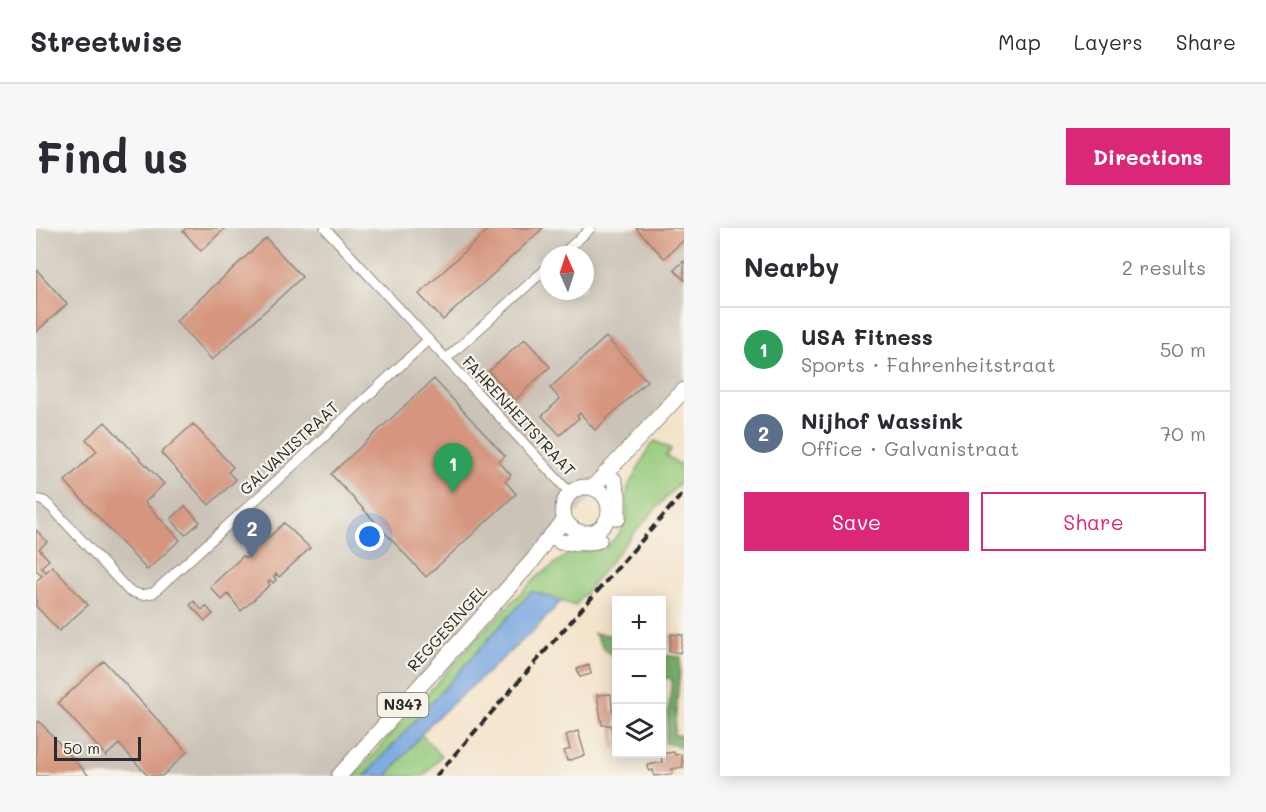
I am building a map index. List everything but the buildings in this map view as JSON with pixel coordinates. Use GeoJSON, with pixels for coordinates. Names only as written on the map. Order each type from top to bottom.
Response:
{"type":"FeatureCollection","features":[{"type":"Feature","properties":{"kind":"main road","name":"N347"},"geometry":{"type":"LineString","coordinates":[[599,492],[624,453],[684,390]]}},
{"type":"Feature","properties":{"kind":"main road","name":"N347"},"geometry":{"type":"LineString","coordinates":[[599,492],[614,480],[636,443]]}},
{"type":"Feature","properties":{"kind":"main road"},"geometry":{"type":"LineString","coordinates":[[560,542],[589,543],[610,533],[617,523],[619,514],[614,480]]}},
{"type":"Feature","properties":{"kind":"main road"},"geometry":{"type":"LineString","coordinates":[[570,525],[562,511],[564,501],[570,493],[581,487],[599,492]]}},
{"type":"Feature","properties":{"kind":"main road","name":"N347"},"geometry":{"type":"LineString","coordinates":[[570,525],[590,533],[604,525],[610,511],[599,492]]}},
{"type":"Feature","properties":{"kind":"main road","name":"REGGESINGEL"},"geometry":{"type":"LineString","coordinates":[[534,559],[560,542],[570,525]]}},
{"type":"Feature","properties":{"kind":"main road","name":"REGGESINGEL"},"geometry":{"type":"LineString","coordinates":[[339,776],[534,559],[545,542],[570,525]]}},
{"type":"Feature","properties":{"kind":"street","name":"FAHRENHEITSTRAAT"},"geometry":{"type":"LineString","coordinates":[[325,228],[570,493]]}},
{"type":"Feature","properties":{"kind":"street"},"geometry":{"type":"LineString","coordinates":[[571,246],[591,228]]}},
{"type":"Feature","properties":{"kind":"street","name":"FAHRENHEITSTRAAT"},"geometry":{"type":"LineString","coordinates":[[446,358],[540,274]]}},
{"type":"Feature","properties":{"kind":"street","name":"GALVANISTRAAT"},"geometry":{"type":"LineString","coordinates":[[36,499],[44,501],[52,508],[129,591],[142,595],[153,593],[428,340]]}},
{"type":"Feature","properties":{"kind":"shaded area"},"geometry":{"type":"Polygon","coordinates":[[[36,228],[684,228],[684,390],[349,776],[36,776],[36,228]]]}},
{"type":"Feature","properties":{"kind":"green space"},"geometry":{"type":"Polygon","coordinates":[[[655,441],[671,449],[666,456],[684,467],[684,478],[631,536],[575,606],[532,592],[365,776],[354,776],[481,633],[536,578],[568,554],[606,547],[619,534],[627,518],[625,504],[628,487],[655,441]]]}},
{"type":"Feature","properties":{"kind":"green space"},"geometry":{"type":"Polygon","coordinates":[[[594,633],[612,635],[612,656],[604,649],[594,633]]]}},
{"type":"Feature","properties":{"kind":"green space"},"geometry":{"type":"Polygon","coordinates":[[[666,655],[681,657],[674,735],[684,736],[684,748],[666,743],[672,679],[666,678],[666,655]]]}},
{"type":"Feature","properties":{"kind":"green space"},"geometry":{"type":"Polygon","coordinates":[[[421,734],[441,756],[424,776],[387,776],[421,734]]]}},
{"type":"Feature","properties":{"kind":"water"},"geometry":{"type":"Polygon","coordinates":[[[532,591],[561,601],[536,628],[430,724],[387,776],[365,776],[532,591]]]}},
{"type":"Feature","properties":{"kind":"railway"},"geometry":{"type":"LineString","coordinates":[[436,776],[684,492]]}},
{"type":"Feature","properties":{"kind":"place","name":"USA Fitness"},"geometry":{"type":"Point","coordinates":[453,493]}},
{"type":"Feature","properties":{"kind":"place","name":"Nijhof Wassink"},"geometry":{"type":"Point","coordinates":[252,558]}}]}
